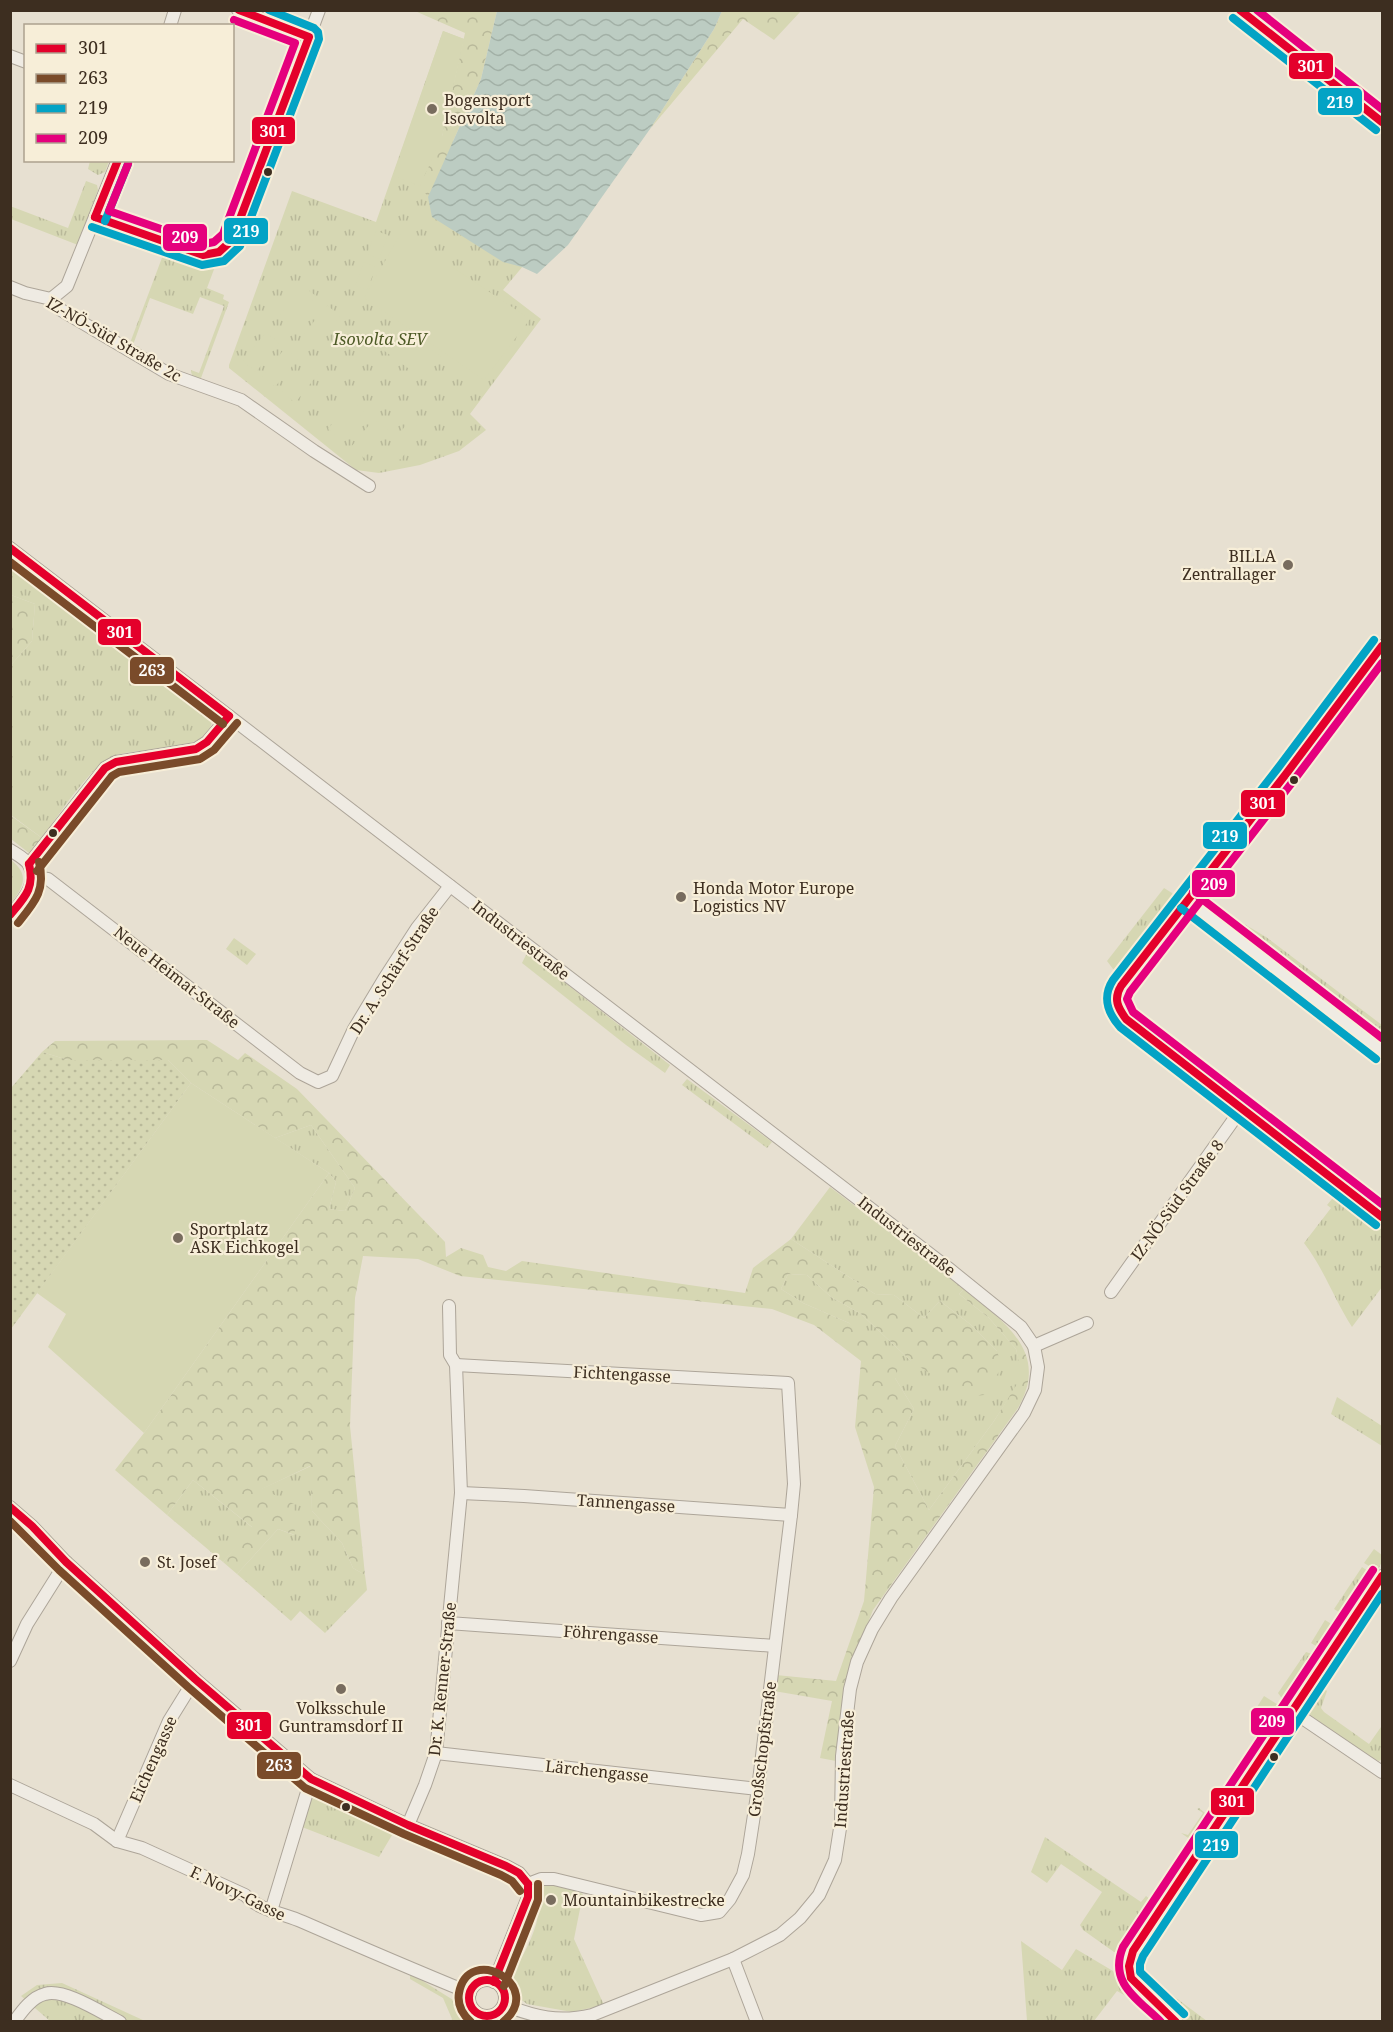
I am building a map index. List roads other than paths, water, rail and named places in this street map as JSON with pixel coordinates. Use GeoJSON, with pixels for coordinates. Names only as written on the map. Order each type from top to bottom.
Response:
{"type":"FeatureCollection","features":[{"type":"Feature","properties":{"kind":"street"},"geometry":{"type":"LineString","coordinates":[[238,10],[309,37]]}},
{"type":"Feature","properties":{"kind":"street"},"geometry":{"type":"LineString","coordinates":[[95,217],[203,255],[219,252],[232,240],[320,10]]}},
{"type":"Feature","properties":{"kind":"street"},"geometry":{"type":"LineString","coordinates":[[1239,10],[1383,122]]}},
{"type":"Feature","properties":{"kind":"street"},"geometry":{"type":"LineString","coordinates":[[51,299],[68,286],[117,162]]}},
{"type":"Feature","properties":{"kind":"street","name":"IZ-NÖ-Süd Straße 2c"},"geometry":{"type":"LineString","coordinates":[[10,287],[51,299],[61,310],[169,374],[242,400],[314,452],[369,486]]}},
{"type":"Feature","properties":{"kind":"street","name":"Industriestraße"},"geometry":{"type":"LineString","coordinates":[[10,548],[948,1268],[1021,1327],[1034,1346],[1038,1367],[1035,1390],[1024,1413],[891,1598],[872,1629],[857,1662],[850,1689],[843,1740],[841,1822],[835,1860],[819,1894],[800,1918],[780,1935],[733,1959],[592,2015],[572,2020],[550,2019],[527,2014],[504,2005]]}},
{"type":"Feature","properties":{"kind":"street"},"geometry":{"type":"LineString","coordinates":[[1383,646],[1117,991],[1115,1000],[1118,1011],[1126,1019],[1383,1217]]}},
{"type":"Feature","properties":{"kind":"street"},"geometry":{"type":"LineString","coordinates":[[29,864],[105,768],[116,762],[196,749],[207,741],[229,716]]}},
{"type":"Feature","properties":{"kind":"street"},"geometry":{"type":"LineString","coordinates":[[10,850],[29,864],[33,877],[29,892],[10,916]]}},
{"type":"Feature","properties":{"kind":"street","name":"Neue Heimat-Straße"},"geometry":{"type":"LineString","coordinates":[[33,877],[48,879],[300,1073],[318,1082]]}},
{"type":"Feature","properties":{"kind":"street","name":"Dr. A. Schärf-Straße"},"geometry":{"type":"LineString","coordinates":[[318,1082],[332,1076],[354,1029],[384,978],[417,928],[450,885]]}},
{"type":"Feature","properties":{"kind":"street"},"geometry":{"type":"LineString","coordinates":[[1187,900],[1383,1051]]}},
{"type":"Feature","properties":{"kind":"street","name":"IZ-NÖ-Süd Straße 8"},"geometry":{"type":"LineString","coordinates":[[1111,1292],[1242,1108]]}},
{"type":"Feature","properties":{"kind":"street","name":"Dr. K. Renner-Straße"},"geometry":{"type":"LineString","coordinates":[[408,1825],[436,1753],[461,1493],[456,1365],[450,1355],[449,1306]]}},
{"type":"Feature","properties":{"kind":"street"},"geometry":{"type":"LineString","coordinates":[[1034,1346],[1087,1323]]}},
{"type":"Feature","properties":{"kind":"street","name":"Fichtengasse"},"geometry":{"type":"LineString","coordinates":[[456,1365],[788,1383]]}},
{"type":"Feature","properties":{"kind":"street","name":"Großschopfstraße"},"geometry":{"type":"LineString","coordinates":[[528,1884],[541,1879],[554,1879],[701,1916],[719,1912],[730,1899],[743,1875],[758,1790],[794,1484],[788,1383]]}},
{"type":"Feature","properties":{"kind":"street","name":"Tannengasse"},"geometry":{"type":"LineString","coordinates":[[461,1493],[791,1515]]}},
{"type":"Feature","properties":{"kind":"street"},"geometry":{"type":"LineString","coordinates":[[10,1507],[32,1526],[66,1562],[195,1679],[311,1779],[408,1825],[519,1873],[528,1884],[528,1897],[494,1982]]}},
{"type":"Feature","properties":{"kind":"street"},"geometry":{"type":"LineString","coordinates":[[10,1661],[27,1624],[66,1562]]}},
{"type":"Feature","properties":{"kind":"street"},"geometry":{"type":"LineString","coordinates":[[1177,2022],[1131,1978],[1128,1969],[1129,1959],[1383,1576]]}},
{"type":"Feature","properties":{"kind":"street","name":"Föhrengasse"},"geometry":{"type":"LineString","coordinates":[[448,1623],[775,1646]]}},
{"type":"Feature","properties":{"kind":"street","name":"Eichengasse"},"geometry":{"type":"LineString","coordinates":[[117,1841],[169,1721],[195,1679]]}},
{"type":"Feature","properties":{"kind":"street"},"geometry":{"type":"LineString","coordinates":[[1292,1711],[1383,1772]]}},
{"type":"Feature","properties":{"kind":"street","name":"Lärchengasse"},"geometry":{"type":"LineString","coordinates":[[436,1753],[758,1790]]}},
{"type":"Feature","properties":{"kind":"street"},"geometry":{"type":"LineString","coordinates":[[271,1911],[311,1779]]}},
{"type":"Feature","properties":{"kind":"street","name":"F. Novy-Gasse"},"geometry":{"type":"LineString","coordinates":[[10,1785],[94,1824],[117,1841],[142,1848],[245,1895],[251,1901],[271,1911],[300,1920],[355,1946],[470,1993]]}},
{"type":"Feature","properties":{"kind":"street"},"geometry":{"type":"LineString","coordinates":[[733,1959],[757,2022]]}},
{"type":"Feature","properties":{"kind":"street"},"geometry":{"type":"LineString","coordinates":[[487,1980],[494,1982],[504,1991],[504,2005],[493,2015],[478,2018],[471,2006],[470,1993],[480,1982],[487,1980]]}},
{"type":"Feature","properties":{"kind":"street"},"geometry":{"type":"LineString","coordinates":[[14,2022],[34,2000],[46,1993],[63,1994],[120,2022]]}},
{"type":"Feature","properties":{"kind":"water"},"geometry":{"type":"Polygon","coordinates":[[[497,11],[722,11],[714,29],[650,129],[568,245],[537,274],[503,262],[432,217],[428,197],[481,79],[497,11]]]}},
{"type":"Feature","properties":{"kind":"place","name":"Bogensport Isovolta"},"geometry":{"type":"Point","coordinates":[432,109]}},
{"type":"Feature","properties":{"kind":"place","name":"BILLA Zentrallager"},"geometry":{"type":"Point","coordinates":[1288,565]}},
{"type":"Feature","properties":{"kind":"place","name":"Honda Motor Europe Logistics NV"},"geometry":{"type":"Point","coordinates":[681,897]}},
{"type":"Feature","properties":{"kind":"place","name":"Sportplatz ASK Eichkogel"},"geometry":{"type":"Point","coordinates":[178,1238]}},
{"type":"Feature","properties":{"kind":"place","name":"St. Josef"},"geometry":{"type":"Point","coordinates":[145,1562]}},
{"type":"Feature","properties":{"kind":"place","name":"Volksschule Guntramsdorf II"},"geometry":{"type":"Point","coordinates":[341,1689]}},
{"type":"Feature","properties":{"kind":"place","name":"Mountainbikestrecke"},"geometry":{"type":"Point","coordinates":[551,1900]}},
{"type":"Feature","properties":{"kind":"park label","name":"Isovolta SEV"},"geometry":{"type":"Point","coordinates":[380,339]}}]}
